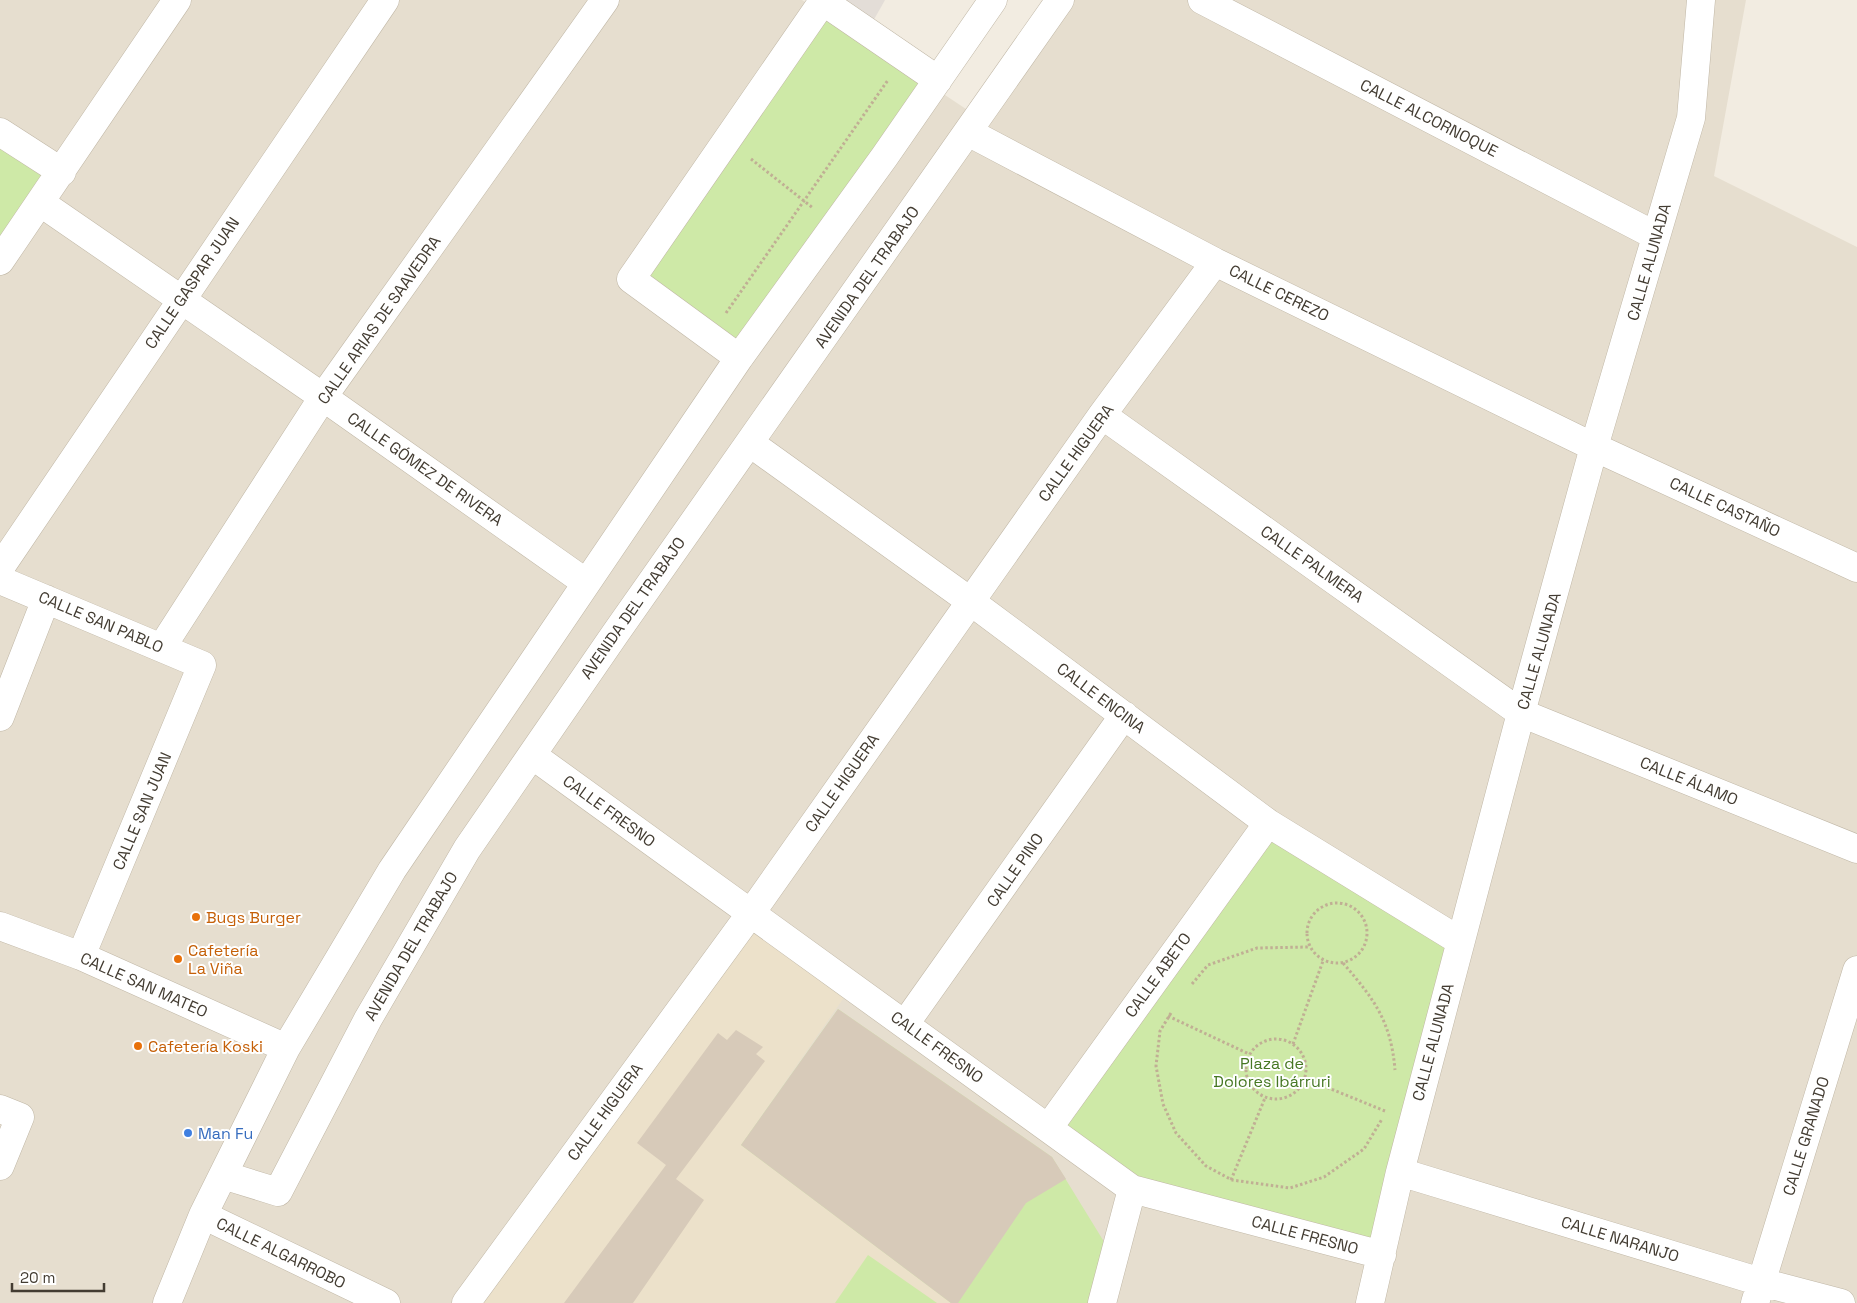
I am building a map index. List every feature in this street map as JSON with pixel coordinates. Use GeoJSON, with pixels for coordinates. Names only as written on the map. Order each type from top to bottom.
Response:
{"type":"FeatureCollection","features":[{"type":"Feature","properties":{"kind":"street"},"geometry":{"type":"LineString","coordinates":[[0,262],[177,0]]}},
{"type":"Feature","properties":{"kind":"street","name":"CALLE GASPAR JUAN"},"geometry":{"type":"LineString","coordinates":[[0,568],[385,0]]}},
{"type":"Feature","properties":{"kind":"street","name":"CALLE ARIAS DE SAAVEDRA"},"geometry":{"type":"LineString","coordinates":[[162,647],[324,398],[605,0]]}},
{"type":"Feature","properties":{"kind":"street"},"geometry":{"type":"LineString","coordinates":[[167,1303],[203,1215],[286,1048],[392,870],[739,358],[994,0]]}},
{"type":"Feature","properties":{"kind":"street","name":"AVENIDA DEL TRABAJO"},"geometry":{"type":"LineString","coordinates":[[223,1175],[278,1192],[368,1019],[468,848],[1060,0]]}},
{"type":"Feature","properties":{"kind":"street","name":"CALLE ALCORNOQUE"},"geometry":{"type":"LineString","coordinates":[[1202,0],[1656,236]]}},
{"type":"Feature","properties":{"kind":"street","name":"CALLE ALUNADA"},"geometry":{"type":"LineString","coordinates":[[1370,1303],[1400,1172],[1521,713],[1594,447],[1691,118],[1701,0]]}},
{"type":"Feature","properties":{"kind":"street"},"geometry":{"type":"LineString","coordinates":[[739,358],[630,279],[822,1],[938,80]]}},
{"type":"Feature","properties":{"kind":"street"},"geometry":{"type":"LineString","coordinates":[[0,132],[62,172]]}},
{"type":"Feature","properties":{"kind":"street","name":"CALLE CEREZO"},"geometry":{"type":"LineString","coordinates":[[968,132],[1215,262],[1594,447]]}},
{"type":"Feature","properties":{"kind":"street","name":"CALLE GÓMEZ DE RIVERA"},"geometry":{"type":"LineString","coordinates":[[41,203],[586,582]]}},
{"type":"Feature","properties":{"kind":"street","name":"CALLE HIGUERA"},"geometry":{"type":"LineString","coordinates":[[466,1303],[750,913],[1102,415],[1215,262]]}},
{"type":"Feature","properties":{"kind":"street","name":"CALLE PALMERA"},"geometry":{"type":"LineString","coordinates":[[1102,415],[1521,713]]}},
{"type":"Feature","properties":{"kind":"street","name":"CALLE ENCINA"},"geometry":{"type":"LineString","coordinates":[[750,443],[970,601],[1268,822],[1460,941]]}},
{"type":"Feature","properties":{"kind":"street","name":"CALLE CASTAÑO"},"geometry":{"type":"LineString","coordinates":[[1594,447],[1857,568]]}},
{"type":"Feature","properties":{"kind":"street","name":"CALLE SAN PABLO"},"geometry":{"type":"LineString","coordinates":[[0,580],[202,665]]}},
{"type":"Feature","properties":{"kind":"street"},"geometry":{"type":"LineString","coordinates":[[0,717],[46,599]]}},
{"type":"Feature","properties":{"kind":"street","name":"CALLE SAN JUAN"},"geometry":{"type":"LineString","coordinates":[[81,956],[202,665]]}},
{"type":"Feature","properties":{"kind":"street","name":"CALLE ÁLAMO"},"geometry":{"type":"LineString","coordinates":[[1521,713],[1857,849]]}},
{"type":"Feature","properties":{"kind":"street","name":"CALLE PINO"},"geometry":{"type":"LineString","coordinates":[[905,1024],[1124,715]]}},
{"type":"Feature","properties":{"kind":"street","name":"CALLE FRESNO"},"geometry":{"type":"LineString","coordinates":[[532,755],[1132,1189],[1382,1256]]}},
{"type":"Feature","properties":{"kind":"street","name":"CALLE ABETO"},"geometry":{"type":"LineString","coordinates":[[1048,1127],[1268,822]]}},
{"type":"Feature","properties":{"kind":"street","name":"CALLE SAN MATEO"},"geometry":{"type":"LineString","coordinates":[[0,926],[81,956],[286,1048]]}},
{"type":"Feature","properties":{"kind":"street","name":"CALLE GRANADO"},"geometry":{"type":"LineString","coordinates":[[1758,1293],[1857,970]]}},
{"type":"Feature","properties":{"kind":"street"},"geometry":{"type":"LineString","coordinates":[[0,1166],[10,1113]]}},
{"type":"Feature","properties":{"kind":"street","name":"CALLE NARANJO"},"geometry":{"type":"LineString","coordinates":[[1400,1172],[1758,1293],[1841,1303]]}},
{"type":"Feature","properties":{"kind":"street"},"geometry":{"type":"LineString","coordinates":[[1102,1303],[1132,1189]]}},
{"type":"Feature","properties":{"kind":"street","name":"CALLE ALGARROBO"},"geometry":{"type":"LineString","coordinates":[[203,1215],[386,1303]]}},
{"type":"Feature","properties":{"kind":"path"},"geometry":{"type":"LineString","coordinates":[[710,336],[904,57]]}},
{"type":"Feature","properties":{"kind":"path"},"geometry":{"type":"LineString","coordinates":[[727,140],[835,225]]}},
{"type":"Feature","properties":{"kind":"path"},"geometry":{"type":"LineString","coordinates":[[1334,903],[1354,908],[1366,924],[1365,944],[1360,953],[1343,963],[1333,964],[1323,961],[1309,947],[1307,927],[1310,918],[1325,905],[1334,903]]}},
{"type":"Feature","properties":{"kind":"path"},"geometry":{"type":"LineString","coordinates":[[1186,991],[1208,965],[1257,948],[1309,947]]}},
{"type":"Feature","properties":{"kind":"path"},"geometry":{"type":"LineString","coordinates":[[1292,1044],[1323,961]]}},
{"type":"Feature","properties":{"kind":"path"},"geometry":{"type":"LineString","coordinates":[[1343,963],[1380,1010],[1393,1044],[1395,1076]]}},
{"type":"Feature","properties":{"kind":"path"},"geometry":{"type":"LineString","coordinates":[[1138,1002],[1249,1054]]}},
{"type":"Feature","properties":{"kind":"path"},"geometry":{"type":"LineString","coordinates":[[1172,1010],[1160,1031],[1156,1066],[1163,1104],[1176,1134],[1206,1166],[1232,1180],[1290,1188],[1324,1176],[1364,1149],[1386,1112],[1388,1103]]}},
{"type":"Feature","properties":{"kind":"path"},"geometry":{"type":"LineString","coordinates":[[1274,1039],[1292,1044],[1304,1059],[1304,1078],[1300,1086],[1285,1098],[1275,1100],[1265,1098],[1253,1088],[1246,1075],[1246,1064],[1249,1054],[1255,1046],[1264,1041],[1274,1039]]}},
{"type":"Feature","properties":{"kind":"path"},"geometry":{"type":"LineString","coordinates":[[1304,1078],[1386,1112]]}},
{"type":"Feature","properties":{"kind":"path"},"geometry":{"type":"LineString","coordinates":[[1218,1212],[1265,1098]]}},
{"type":"Feature","properties":{"kind":"shaded area"},"geometry":{"type":"Polygon","coordinates":[[[0,0],[802,0],[972,113],[1044,0],[1746,0],[1714,176],[1857,247],[1857,1303],[0,1303],[0,0]]]}},
{"type":"Feature","properties":{"kind":"shaded area"},"geometry":{"type":"Polygon","coordinates":[[[841,0],[885,0],[872,23],[841,0]]]}},
{"type":"Feature","properties":{"kind":"shaded area"},"geometry":{"type":"Polygon","coordinates":[[[751,913],[852,986],[741,1145],[951,1303],[466,1303],[751,913]]]}},
{"type":"Feature","properties":{"kind":"green space"},"geometry":{"type":"Polygon","coordinates":[[[823,1],[938,80],[739,358],[631,279],[823,1]]]}},
{"type":"Feature","properties":{"kind":"green space"},"geometry":{"type":"Polygon","coordinates":[[[0,132],[62,172],[0,261],[0,132]]]}},
{"type":"Feature","properties":{"kind":"green space","name":"Plaza de Dolores Ibárruri"},"geometry":{"type":"Polygon","coordinates":[[[1268,823],[1460,941],[1382,1255],[1132,1189],[1049,1127],[1268,823]]]}},
{"type":"Feature","properties":{"kind":"green space"},"geometry":{"type":"Polygon","coordinates":[[[838,1009],[1052,1157],[1114,1258],[1102,1303],[951,1303],[741,1145],[838,1009]]]}},
{"type":"Feature","properties":{"kind":"green space"},"geometry":{"type":"Polygon","coordinates":[[[868,1255],[937,1303],[835,1303],[868,1255]]]}},
{"type":"Feature","properties":{"kind":"building"},"geometry":{"type":"Polygon","coordinates":[[[838,1009],[1052,1157],[1066,1179],[1026,1203],[958,1303],[951,1303],[741,1145],[838,1009]]]}},
{"type":"Feature","properties":{"kind":"building"},"geometry":{"type":"Polygon","coordinates":[[[736,1030],[763,1047],[756,1054],[765,1061],[676,1179],[704,1200],[633,1303],[564,1303],[666,1165],[637,1143],[718,1033],[727,1040],[736,1030]]]}},
{"type":"Feature","properties":{"kind":"place","name":"Bugs Burger"},"geometry":{"type":"Point","coordinates":[196,917]}},
{"type":"Feature","properties":{"kind":"place","name":"Cafetería La Viña"},"geometry":{"type":"Point","coordinates":[178,959]}},
{"type":"Feature","properties":{"kind":"place","name":"Cafetería Koski"},"geometry":{"type":"Point","coordinates":[138,1046]}},
{"type":"Feature","properties":{"kind":"place","name":"Man Fu"},"geometry":{"type":"Point","coordinates":[188,1133]}}]}
